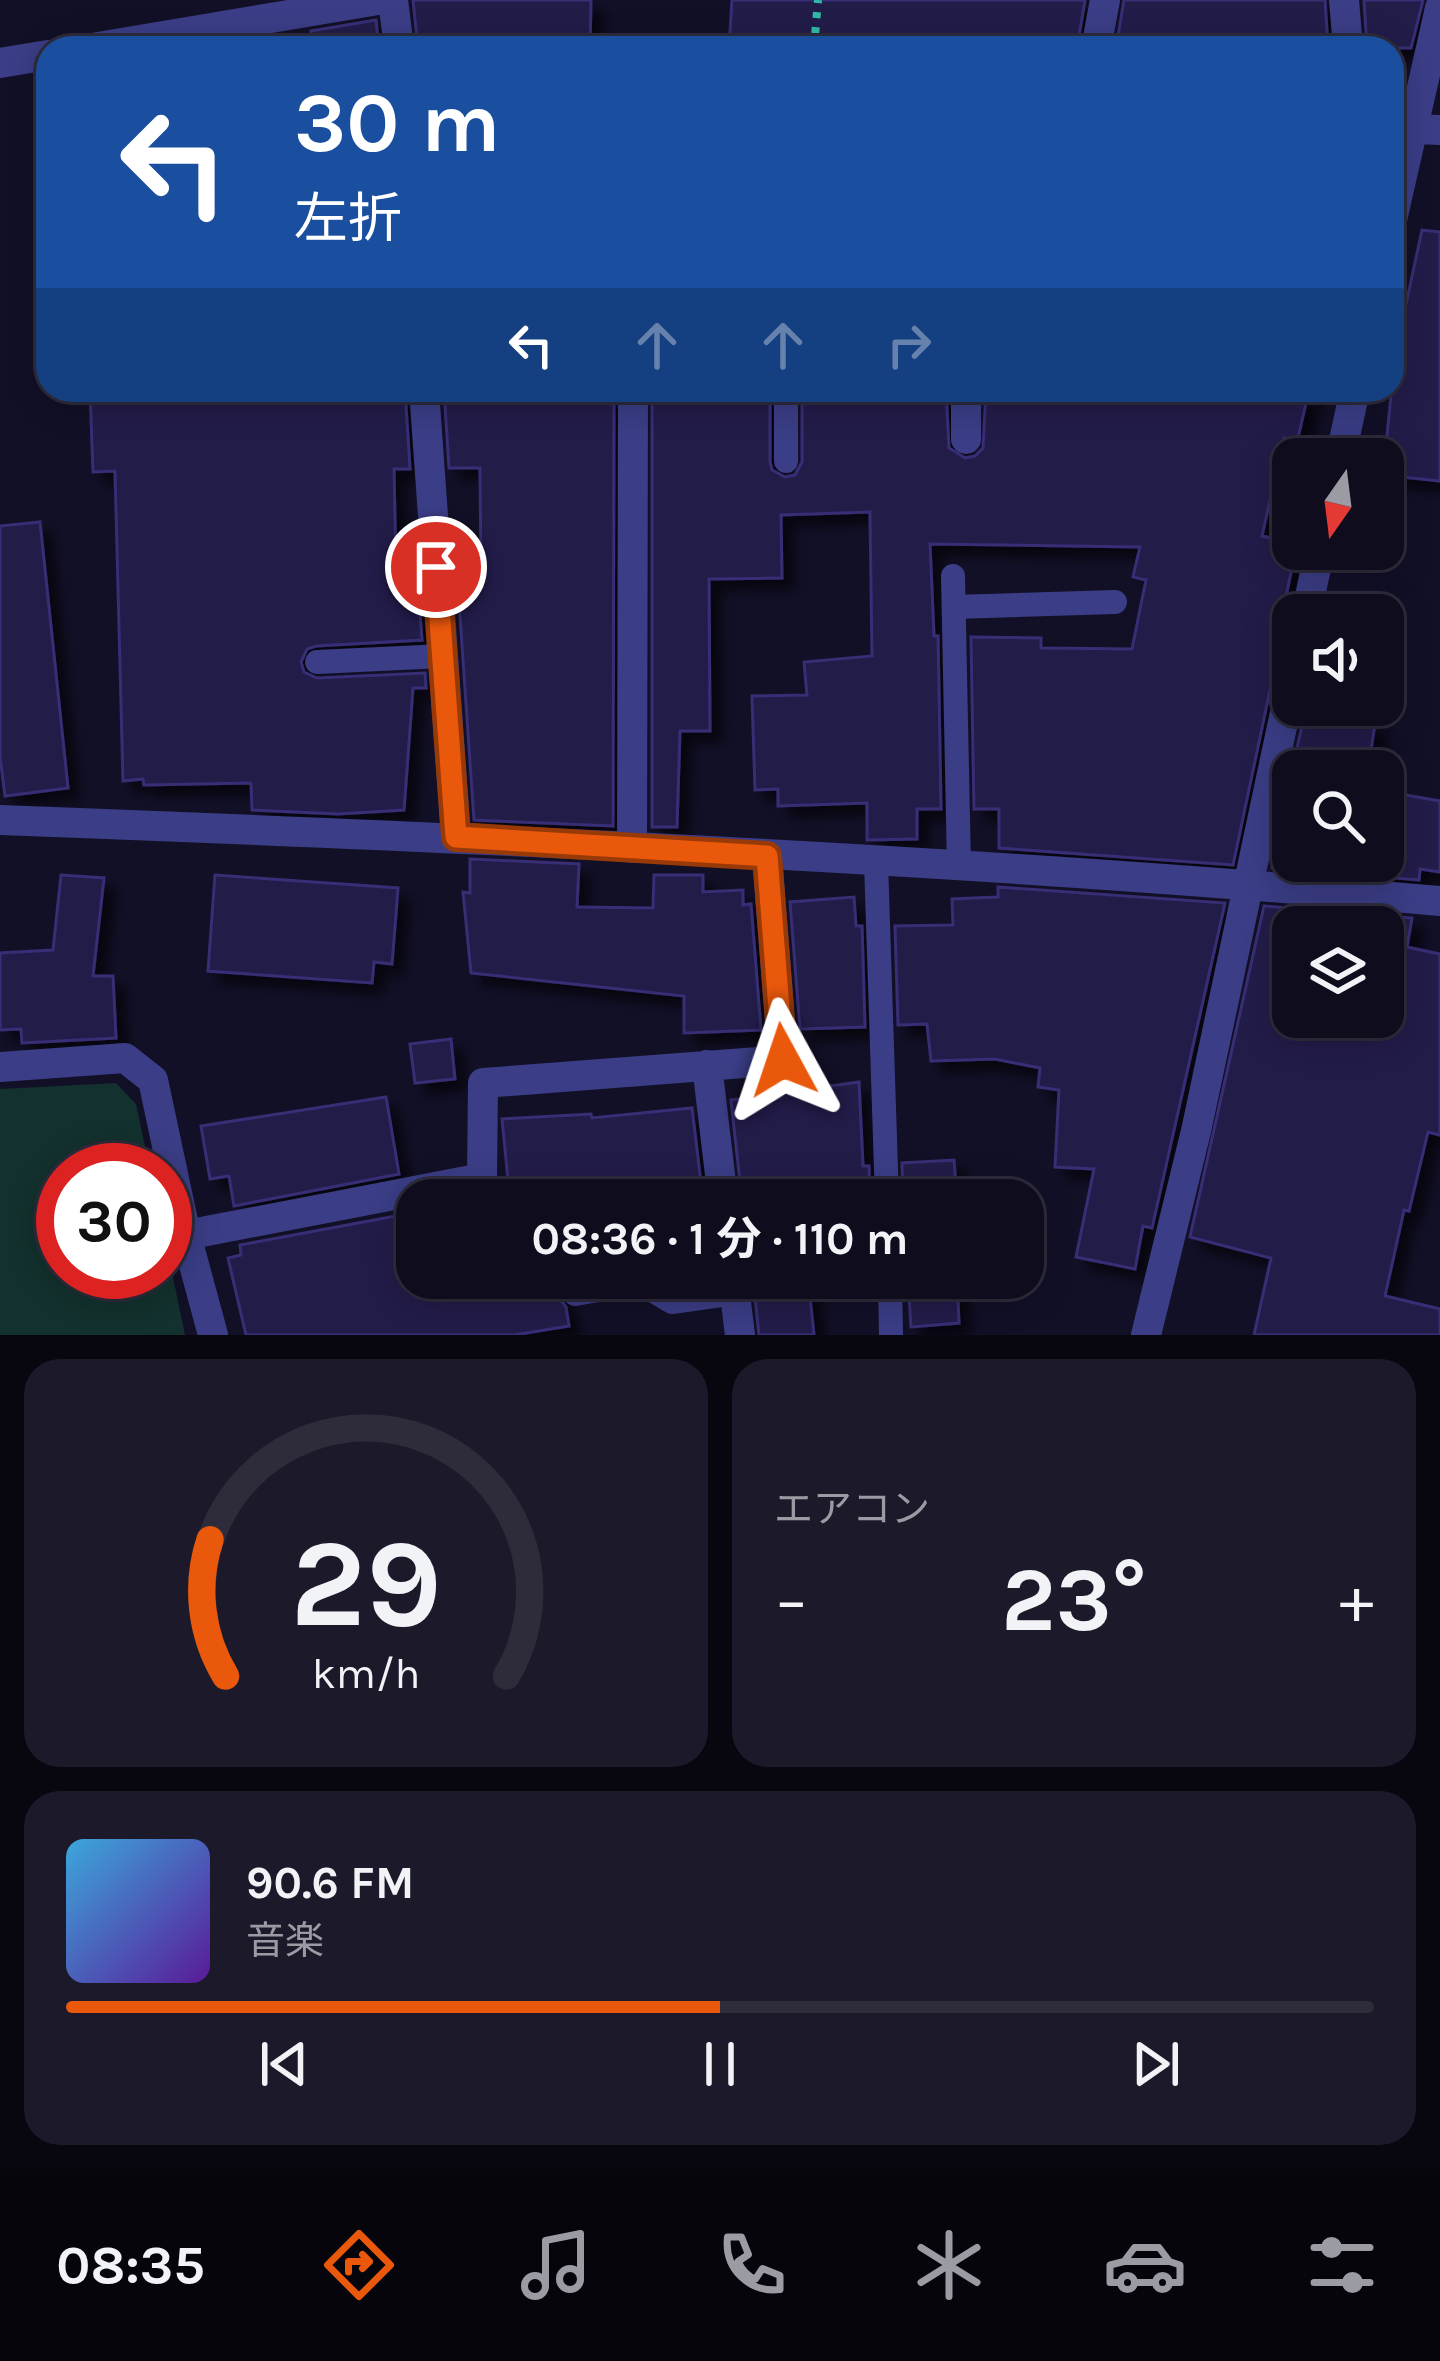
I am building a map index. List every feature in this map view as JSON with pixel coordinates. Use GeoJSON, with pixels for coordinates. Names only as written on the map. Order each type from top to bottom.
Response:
{"type":"FeatureCollection","features":[{"type":"Feature","properties":{"kind":"street"},"geometry":{"type":"LineString","coordinates":[[164,36],[379,0]]}},
{"type":"Feature","properties":{"kind":"street"},"geometry":{"type":"LineString","coordinates":[[393,0],[398,36]]}},
{"type":"Feature","properties":{"kind":"street"},"geometry":{"type":"LineString","coordinates":[[1098,36],[1105,0]]}},
{"type":"Feature","properties":{"kind":"street"},"geometry":{"type":"LineString","coordinates":[[1344,0],[1347,36]]}},
{"type":"Feature","properties":{"kind":"street"},"geometry":{"type":"LineString","coordinates":[[1404,173],[1440,8]]}},
{"type":"Feature","properties":{"kind":"street"},"geometry":{"type":"LineString","coordinates":[[0,63],[36,58]]}},
{"type":"Feature","properties":{"kind":"street"},"geometry":{"type":"LineString","coordinates":[[425,402],[456,837]]}},
{"type":"Feature","properties":{"kind":"street"},"geometry":{"type":"LineString","coordinates":[[632,848],[633,402]]}},
{"type":"Feature","properties":{"kind":"street"},"geometry":{"type":"LineString","coordinates":[[966,402],[966,440]]}},
{"type":"Feature","properties":{"kind":"street"},"geometry":{"type":"LineString","coordinates":[[1345,438],[1352,402]]}},
{"type":"Feature","properties":{"kind":"street"},"geometry":{"type":"LineString","coordinates":[[1146,1335],[1196,1131],[1282,726]]}},
{"type":"Feature","properties":{"kind":"street"},"geometry":{"type":"LineString","coordinates":[[0,820],[456,837],[1248,884],[1440,901]]}},
{"type":"Feature","properties":{"kind":"street"},"geometry":{"type":"LineString","coordinates":[[192,1234],[482,1178],[483,1083],[783,1060],[767,856]]}},
{"type":"Feature","properties":{"kind":"street"},"geometry":{"type":"LineString","coordinates":[[0,1067],[125,1058],[153,1080],[166,1143]]}},
{"type":"Feature","properties":{"kind":"street"},"geometry":{"type":"LineString","coordinates":[[706,1066],[720,1179]]}},
{"type":"Feature","properties":{"kind":"street"},"geometry":{"type":"LineString","coordinates":[[192,1257],[213,1335]]}},
{"type":"Feature","properties":{"kind":"street"},"geometry":{"type":"LineString","coordinates":[[736,1299],[740,1335]]}},
{"type":"Feature","properties":{"kind":"lane"},"geometry":{"type":"LineString","coordinates":[[786,402],[786,460]]}},
{"type":"Feature","properties":{"kind":"lane"},"geometry":{"type":"LineString","coordinates":[[953,576],[959,867]]}},
{"type":"Feature","properties":{"kind":"lane"},"geometry":{"type":"LineString","coordinates":[[954,607],[1115,602]]}},
{"type":"Feature","properties":{"kind":"lane"},"geometry":{"type":"LineString","coordinates":[[317,662],[443,656]]}},
{"type":"Feature","properties":{"kind":"lane"},"geometry":{"type":"LineString","coordinates":[[876,862],[886,1179]]}},
{"type":"Feature","properties":{"kind":"lane"},"geometry":{"type":"LineString","coordinates":[[890,1299],[891,1335]]}},
{"type":"Feature","properties":{"kind":"path"},"geometry":{"type":"LineString","coordinates":[[815,36],[818,0]]}},
{"type":"Feature","properties":{"kind":"green space"},"geometry":{"type":"Polygon","coordinates":[[[116,1083],[136,1104],[144,1143],[36,1143],[36,1299],[178,1299],[185,1335],[0,1335],[0,1089],[116,1083]]]}},
{"type":"Feature","properties":{"kind":"building"},"geometry":{"type":"Polygon","coordinates":[[[413,0],[591,0],[590,36],[417,36],[413,0]]]}},
{"type":"Feature","properties":{"kind":"building"},"geometry":{"type":"Polygon","coordinates":[[[732,0],[1085,0],[1079,36],[730,36],[732,0]]]}},
{"type":"Feature","properties":{"kind":"building"},"geometry":{"type":"Polygon","coordinates":[[[1124,0],[1325,0],[1327,36],[1118,36],[1124,0]]]}},
{"type":"Feature","properties":{"kind":"building"},"geometry":{"type":"Polygon","coordinates":[[[1364,0],[1423,0],[1411,48],[1404,48],[1404,36],[1366,36],[1364,0]]]}},
{"type":"Feature","properties":{"kind":"building"},"geometry":{"type":"Polygon","coordinates":[[[376,20],[378,36],[312,36],[311,31],[376,20]]]}},
{"type":"Feature","properties":{"kind":"building"},"geometry":{"type":"Polygon","coordinates":[[[1422,230],[1440,232],[1440,481],[1404,477],[1404,438],[1387,438],[1390,402],[1404,402],[1404,314],[1422,230]]]}},
{"type":"Feature","properties":{"kind":"building"},"geometry":{"type":"Polygon","coordinates":[[[90,402],[406,402],[410,469],[394,469],[396,572],[417,572],[422,640],[316,646],[307,649],[301,662],[304,672],[317,678],[425,673],[426,688],[413,688],[404,810],[338,814],[252,810],[251,783],[144,785],[143,779],[123,781],[115,471],[93,472],[90,402]]]}},
{"type":"Feature","properties":{"kind":"building"},"geometry":{"type":"Polygon","coordinates":[[[445,402],[614,402],[613,826],[474,820],[457,572],[481,572],[480,468],[449,468],[445,402]]]}},
{"type":"Feature","properties":{"kind":"building"},"geometry":{"type":"Polygon","coordinates":[[[652,402],[770,402],[770,462],[772,470],[785,477],[795,475],[802,462],[802,402],[947,402],[949,448],[965,458],[983,448],[985,402],[1306,402],[1298,438],[1272,438],[1272,491],[1262,536],[1272,538],[1272,570],[1292,570],[1286,594],[1272,594],[1272,680],[1233,865],[999,848],[999,809],[974,809],[971,637],[1041,638],[1041,648],[1132,649],[1146,580],[1133,577],[1140,547],[930,544],[934,636],[938,636],[941,809],[917,809],[917,839],[867,840],[867,803],[778,806],[778,789],[755,790],[752,696],[807,695],[804,662],[872,656],[870,512],[781,515],[782,578],[709,579],[710,731],[680,731],[677,827],[652,827],[652,402]]]}},
{"type":"Feature","properties":{"kind":"building"},"geometry":{"type":"Polygon","coordinates":[[[40,522],[68,788],[5,796],[0,756],[0,526],[40,522]]]}},
{"type":"Feature","properties":{"kind":"building"},"geometry":{"type":"Polygon","coordinates":[[[1302,726],[1375,726],[1371,750],[1296,750],[1302,726]]]}},
{"type":"Feature","properties":{"kind":"building"},"geometry":{"type":"Polygon","coordinates":[[[1404,795],[1440,801],[1440,872],[1420,869],[1419,880],[1404,879],[1404,795]]]}},
{"type":"Feature","properties":{"kind":"building"},"geometry":{"type":"Polygon","coordinates":[[[470,859],[579,864],[577,907],[653,908],[654,875],[703,875],[703,892],[743,890],[743,905],[751,904],[761,1030],[684,1033],[684,996],[471,973],[463,892],[470,893],[470,859]]]}},
{"type":"Feature","properties":{"kind":"building"},"geometry":{"type":"Polygon","coordinates":[[[61,875],[104,878],[93,976],[113,976],[116,1038],[22,1043],[21,1029],[0,1030],[0,953],[53,950],[61,875]]]}},
{"type":"Feature","properties":{"kind":"building"},"geometry":{"type":"Polygon","coordinates":[[[215,875],[398,888],[392,964],[374,962],[372,983],[208,971],[215,875]]]}},
{"type":"Feature","properties":{"kind":"building"},"geometry":{"type":"Polygon","coordinates":[[[998,887],[1225,903],[1152,1228],[1143,1226],[1135,1269],[1076,1257],[1094,1169],[1055,1167],[1059,1090],[1038,1087],[1040,1068],[995,1059],[931,1061],[927,1024],[898,1025],[895,926],[953,925],[952,899],[998,897],[998,887]]]}},
{"type":"Feature","properties":{"kind":"building"},"geometry":{"type":"Polygon","coordinates":[[[854,897],[856,926],[862,926],[865,1027],[800,1029],[790,902],[854,897]]]}},
{"type":"Feature","properties":{"kind":"building"},"geometry":{"type":"Polygon","coordinates":[[[1264,906],[1272,907],[1272,1038],[1404,1038],[1404,917],[1412,918],[1407,947],[1440,954],[1440,1135],[1428,1132],[1385,1296],[1440,1309],[1440,1335],[1254,1335],[1271,1258],[1190,1237],[1264,906]]]}},
{"type":"Feature","properties":{"kind":"building"},"geometry":{"type":"Polygon","coordinates":[[[451,1039],[455,1079],[415,1083],[410,1044],[451,1039]]]}},
{"type":"Feature","properties":{"kind":"building"},"geometry":{"type":"Polygon","coordinates":[[[859,1082],[863,1166],[869,1166],[869,1179],[740,1179],[731,1100],[859,1082]]]}},
{"type":"Feature","properties":{"kind":"building"},"geometry":{"type":"Polygon","coordinates":[[[386,1097],[399,1174],[234,1206],[229,1176],[210,1179],[201,1126],[386,1097]]]}},
{"type":"Feature","properties":{"kind":"building"},"geometry":{"type":"Polygon","coordinates":[[[692,1108],[700,1179],[508,1179],[502,1119],[591,1114],[592,1118],[692,1108]]]}},
{"type":"Feature","properties":{"kind":"building"},"geometry":{"type":"Polygon","coordinates":[[[954,1160],[955,1179],[902,1179],[902,1163],[954,1160]]]}},
{"type":"Feature","properties":{"kind":"building"},"geometry":{"type":"Polygon","coordinates":[[[396,1216],[396,1299],[560,1299],[569,1326],[514,1335],[246,1335],[228,1258],[241,1255],[240,1245],[396,1216]]]}},
{"type":"Feature","properties":{"kind":"building"},"geometry":{"type":"Polygon","coordinates":[[[755,1299],[810,1299],[814,1335],[759,1335],[755,1299]]]}},
{"type":"Feature","properties":{"kind":"building"},"geometry":{"type":"Polygon","coordinates":[[[909,1299],[958,1299],[959,1323],[911,1327],[909,1299]]]}},
{"type":"Feature","properties":{"kind":"route"},"geometry":{"type":"LineString","coordinates":[[436,567],[456,837],[767,856],[783,1060]]}}]}
